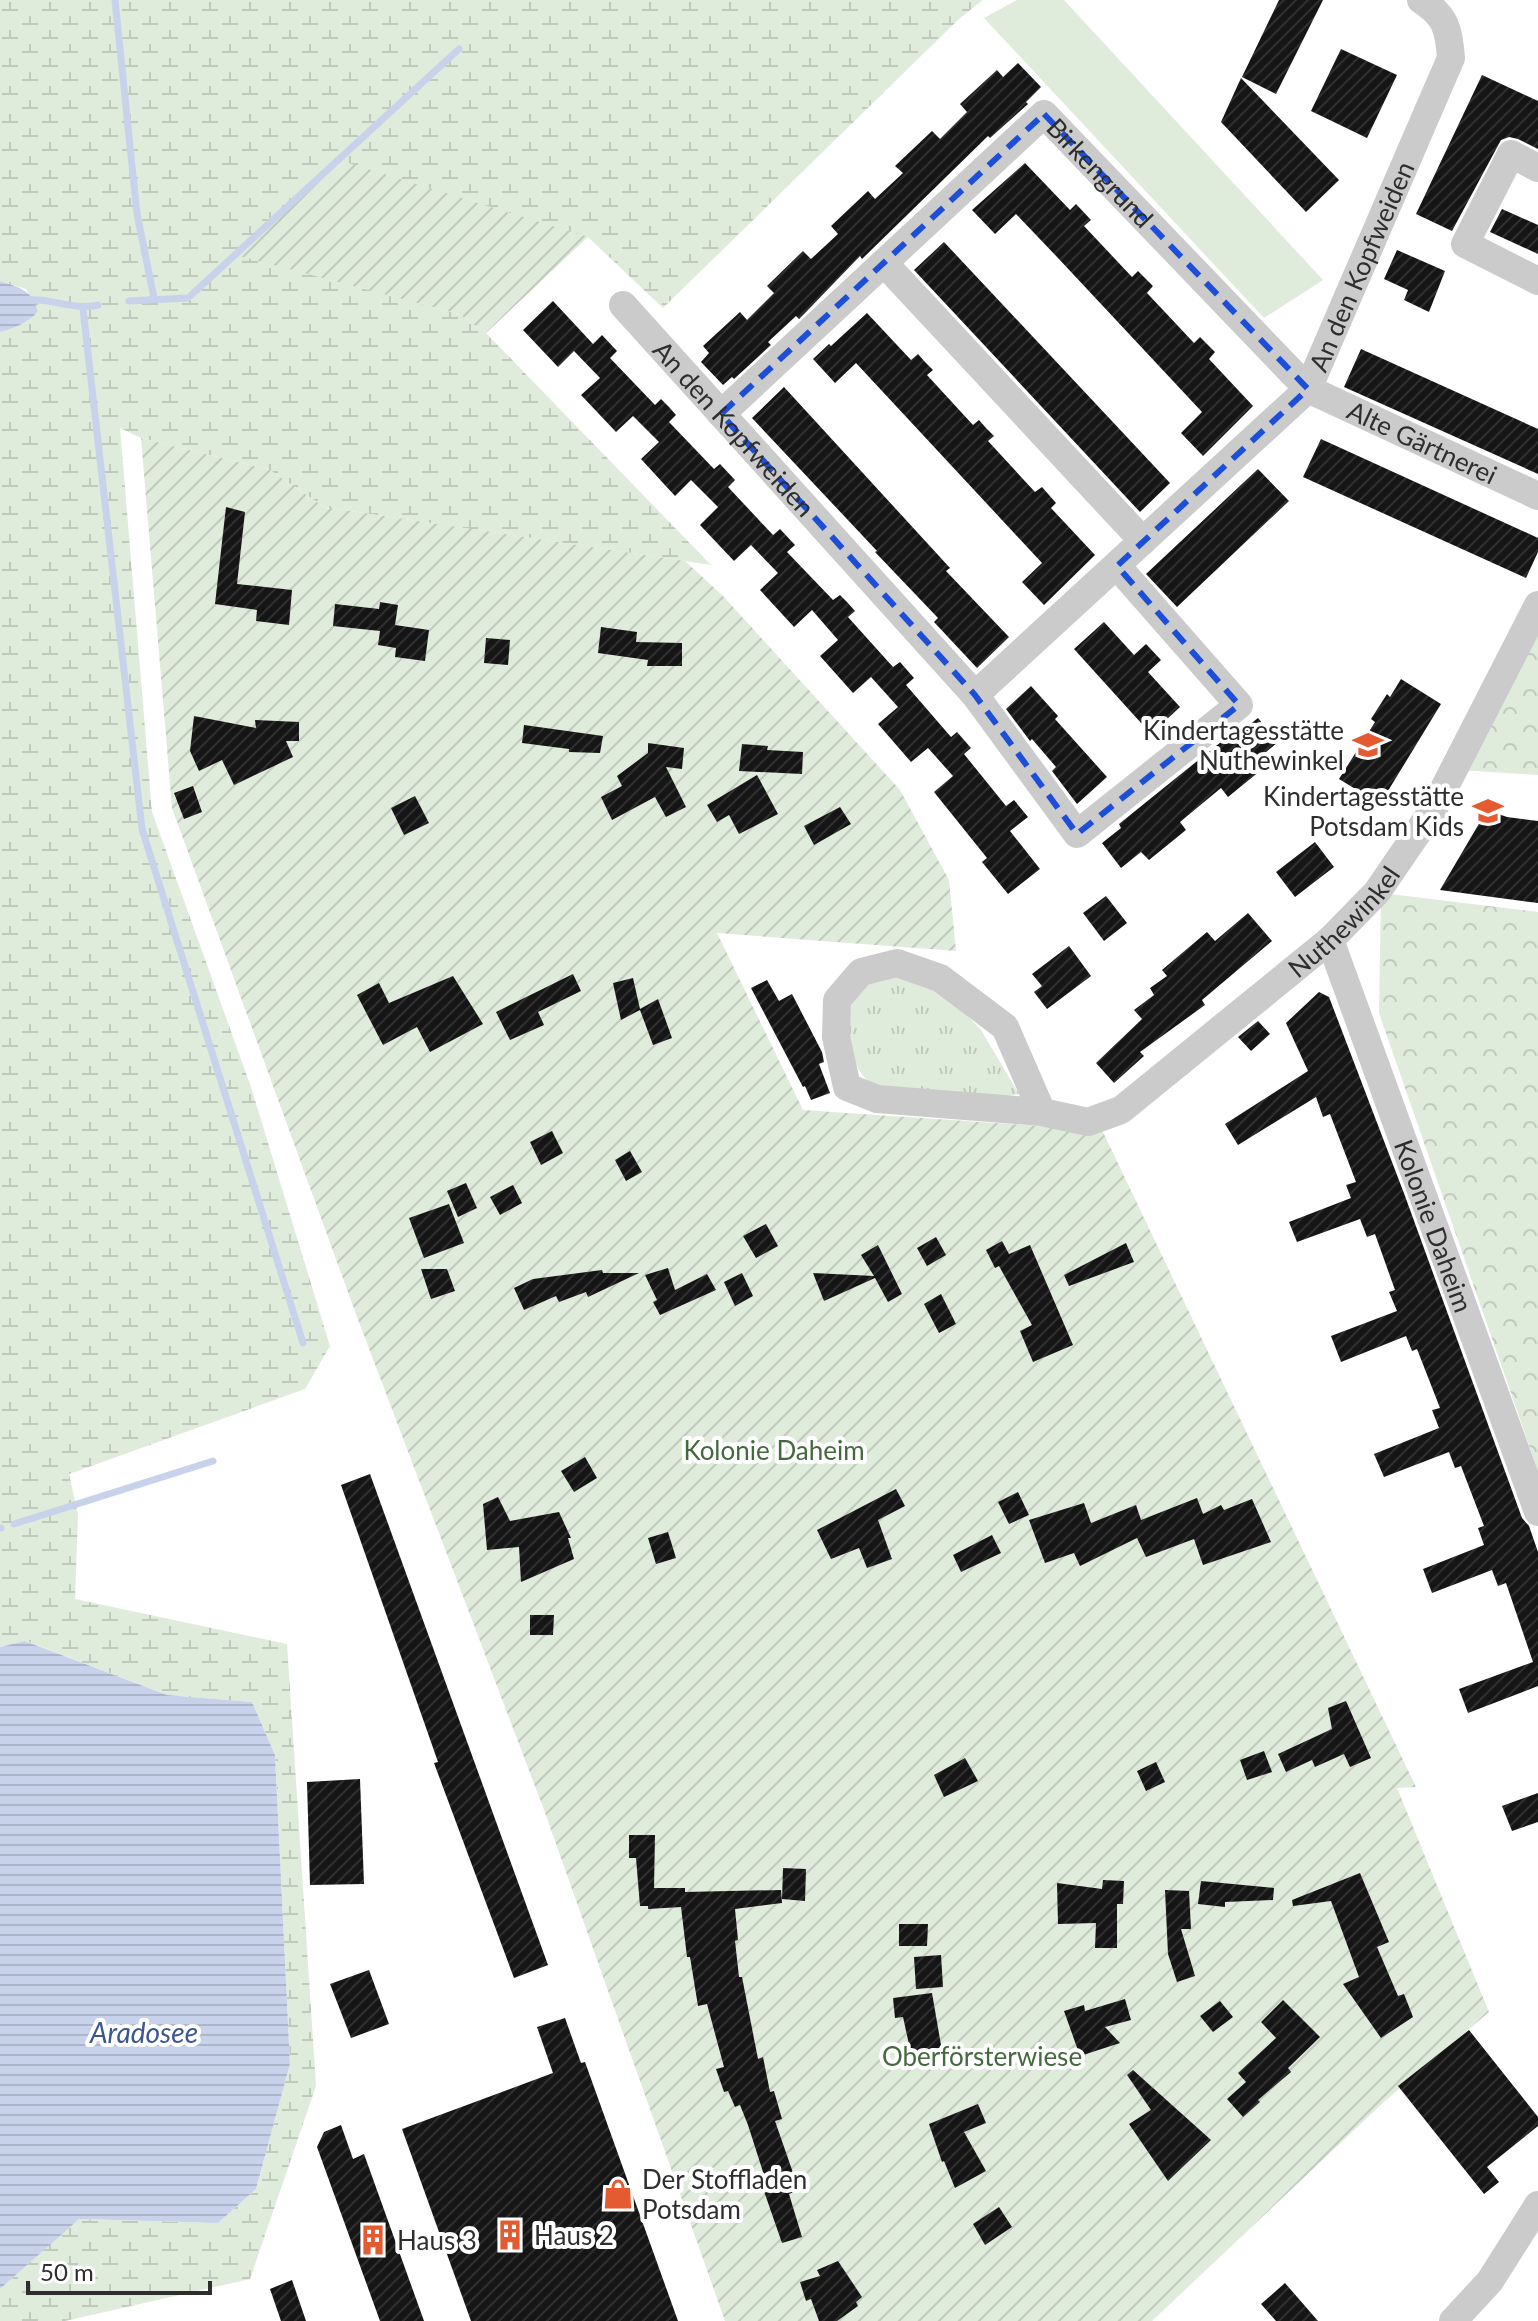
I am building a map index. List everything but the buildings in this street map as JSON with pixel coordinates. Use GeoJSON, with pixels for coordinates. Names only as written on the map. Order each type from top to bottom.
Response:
{"type":"FeatureCollection","features":[{"type":"Feature","properties":{"kind":"street","name":"An den Kopfweiden"},"geometry":{"type":"LineString","coordinates":[[975,695],[1308,389],[1451,58],[1449,30],[1434,8],[1421,0]]}},
{"type":"Feature","properties":{"kind":"street","name":"Birkengrund"},"geometry":{"type":"LineString","coordinates":[[721,414],[1044,114],[1308,389]]}},
{"type":"Feature","properties":{"kind":"street"},"geometry":{"type":"LineString","coordinates":[[1538,168],[1511,154],[1465,244],[1538,281]]}},
{"type":"Feature","properties":{"kind":"street"},"geometry":{"type":"LineString","coordinates":[[884,263],[1143,541]]}},
{"type":"Feature","properties":{"kind":"street","name":"An den Kopfweiden"},"geometry":{"type":"LineString","coordinates":[[623,305],[975,695],[1077,834],[1239,705],[1117,566]]}},
{"type":"Feature","properties":{"kind":"street","name":"Alte Gärtnerei"},"geometry":{"type":"LineString","coordinates":[[1308,389],[1538,496]]}},
{"type":"Feature","properties":{"kind":"street","name":"Nuthewinkel"},"geometry":{"type":"LineString","coordinates":[[1042,1112],[1005,1027],[940,978],[897,963],[861,972],[837,1000],[836,1037],[847,1087],[877,1099],[1042,1112],[1088,1122],[1121,1110],[1330,940],[1377,892],[1419,832],[1538,605]]}},
{"type":"Feature","properties":{"kind":"street","name":"Kolonie Daheim"},"geometry":{"type":"LineString","coordinates":[[1330,940],[1538,1512]]}},
{"type":"Feature","properties":{"kind":"street"},"geometry":{"type":"LineString","coordinates":[[1453,2321],[1490,2281],[1538,2205]]}},
{"type":"Feature","properties":{"kind":"highlighted area"},"geometry":{"type":"Polygon","coordinates":[[[1044,114],[1308,389],[1117,566],[1239,705],[1077,834],[975,695],[721,414],[1044,114]]]}},
{"type":"Feature","properties":{"kind":"green space"},"geometry":{"type":"Polygon","coordinates":[[[0,0],[983,0],[959,19],[663,308],[588,237],[236,254],[459,314],[486,333],[711,565],[324,507],[270,470],[141,438],[120,428],[152,812],[251,1087],[330,1346],[305,1389],[69,1474],[78,1515],[75,1599],[287,1644],[316,2086],[250,2279],[65,2321],[0,2321],[0,2289],[78,2219],[218,2223],[256,2189],[290,2064],[275,1755],[252,1702],[167,1695],[26,1641],[0,1647],[0,332],[21,324],[38,310],[26,289],[0,281],[0,0]]]}},
{"type":"Feature","properties":{"kind":"green space"},"geometry":{"type":"Polygon","coordinates":[[[1017,0],[1064,0],[1323,280],[1264,318],[984,18],[1017,0]]]}},
{"type":"Feature","properties":{"kind":"green space"},"geometry":{"type":"Polygon","coordinates":[[[342,161],[588,237],[486,333],[459,314],[236,255],[342,161]]]}},
{"type":"Feature","properties":{"kind":"green space","name":"Kolonie Daheim"},"geometry":{"type":"Polygon","coordinates":[[[141,438],[270,470],[324,507],[685,561],[723,596],[900,790],[949,880],[956,951],[717,933],[803,1110],[1102,1130],[1416,1787],[1397,1788],[1489,2012],[1385,2101],[1152,2321],[725,2321],[544,1810],[357,1317],[172,808],[141,438]]]}},
{"type":"Feature","properties":{"kind":"green space"},"geometry":{"type":"Polygon","coordinates":[[[1538,608],[1538,775],[1459,770],[1538,608]]]}},
{"type":"Feature","properties":{"kind":"green space"},"geometry":{"type":"Polygon","coordinates":[[[1381,893],[1538,912],[1538,1471],[1379,1013],[1381,893]]]}},
{"type":"Feature","properties":{"kind":"green space"},"geometry":{"type":"Polygon","coordinates":[[[897,975],[943,990],[981,1030],[1019,1094],[961,1098],[913,1095],[874,1085],[863,1076],[849,1045],[845,1011],[868,982],[897,975]]]}},
{"type":"Feature","properties":{"kind":"water"},"geometry":{"type":"Polygon","coordinates":[[[0,281],[28,294],[38,311],[21,324],[0,332],[0,281]]]}},
{"type":"Feature","properties":{"kind":"water","name":"Aradosee"},"geometry":{"type":"Polygon","coordinates":[[[25,1641],[167,1695],[252,1702],[275,1755],[290,2064],[256,2189],[218,2223],[79,2219],[0,2289],[0,1647],[25,1641]]]}},
{"type":"Feature","properties":{"kind":"waterway"},"geometry":{"type":"LineString","coordinates":[[115,0],[137,214],[154,298]]}},
{"type":"Feature","properties":{"kind":"waterway"},"geometry":{"type":"LineString","coordinates":[[129,301],[188,298],[459,49]]}},
{"type":"Feature","properties":{"kind":"waterway"},"geometry":{"type":"LineString","coordinates":[[26,300],[98,305]]}},
{"type":"Feature","properties":{"kind":"waterway"},"geometry":{"type":"LineString","coordinates":[[83,309],[142,829],[303,1343]]}},
{"type":"Feature","properties":{"kind":"waterway"},"geometry":{"type":"LineString","coordinates":[[14,1524],[213,1461]]}},
{"type":"Feature","properties":{"kind":"place","name":"Kindertagesstätte Nuthewinkel"},"geometry":{"type":"Point","coordinates":[1368,745]}},
{"type":"Feature","properties":{"kind":"place","name":"Kindertagesstätte Potsdam Kids"},"geometry":{"type":"Point","coordinates":[1488,811]}},
{"type":"Feature","properties":{"kind":"place","name":"Der Stoffladen Potsdam"},"geometry":{"type":"Point","coordinates":[618,2194]}},
{"type":"Feature","properties":{"kind":"place","name":"Haus 2"},"geometry":{"type":"Point","coordinates":[510,2235]}},
{"type":"Feature","properties":{"kind":"place","name":"Haus 3"},"geometry":{"type":"Point","coordinates":[373,2240]}},
{"type":"Feature","properties":{"kind":"park label","name":"Oberförsterwiese"},"geometry":{"type":"Point","coordinates":[982,2056]}}]}
